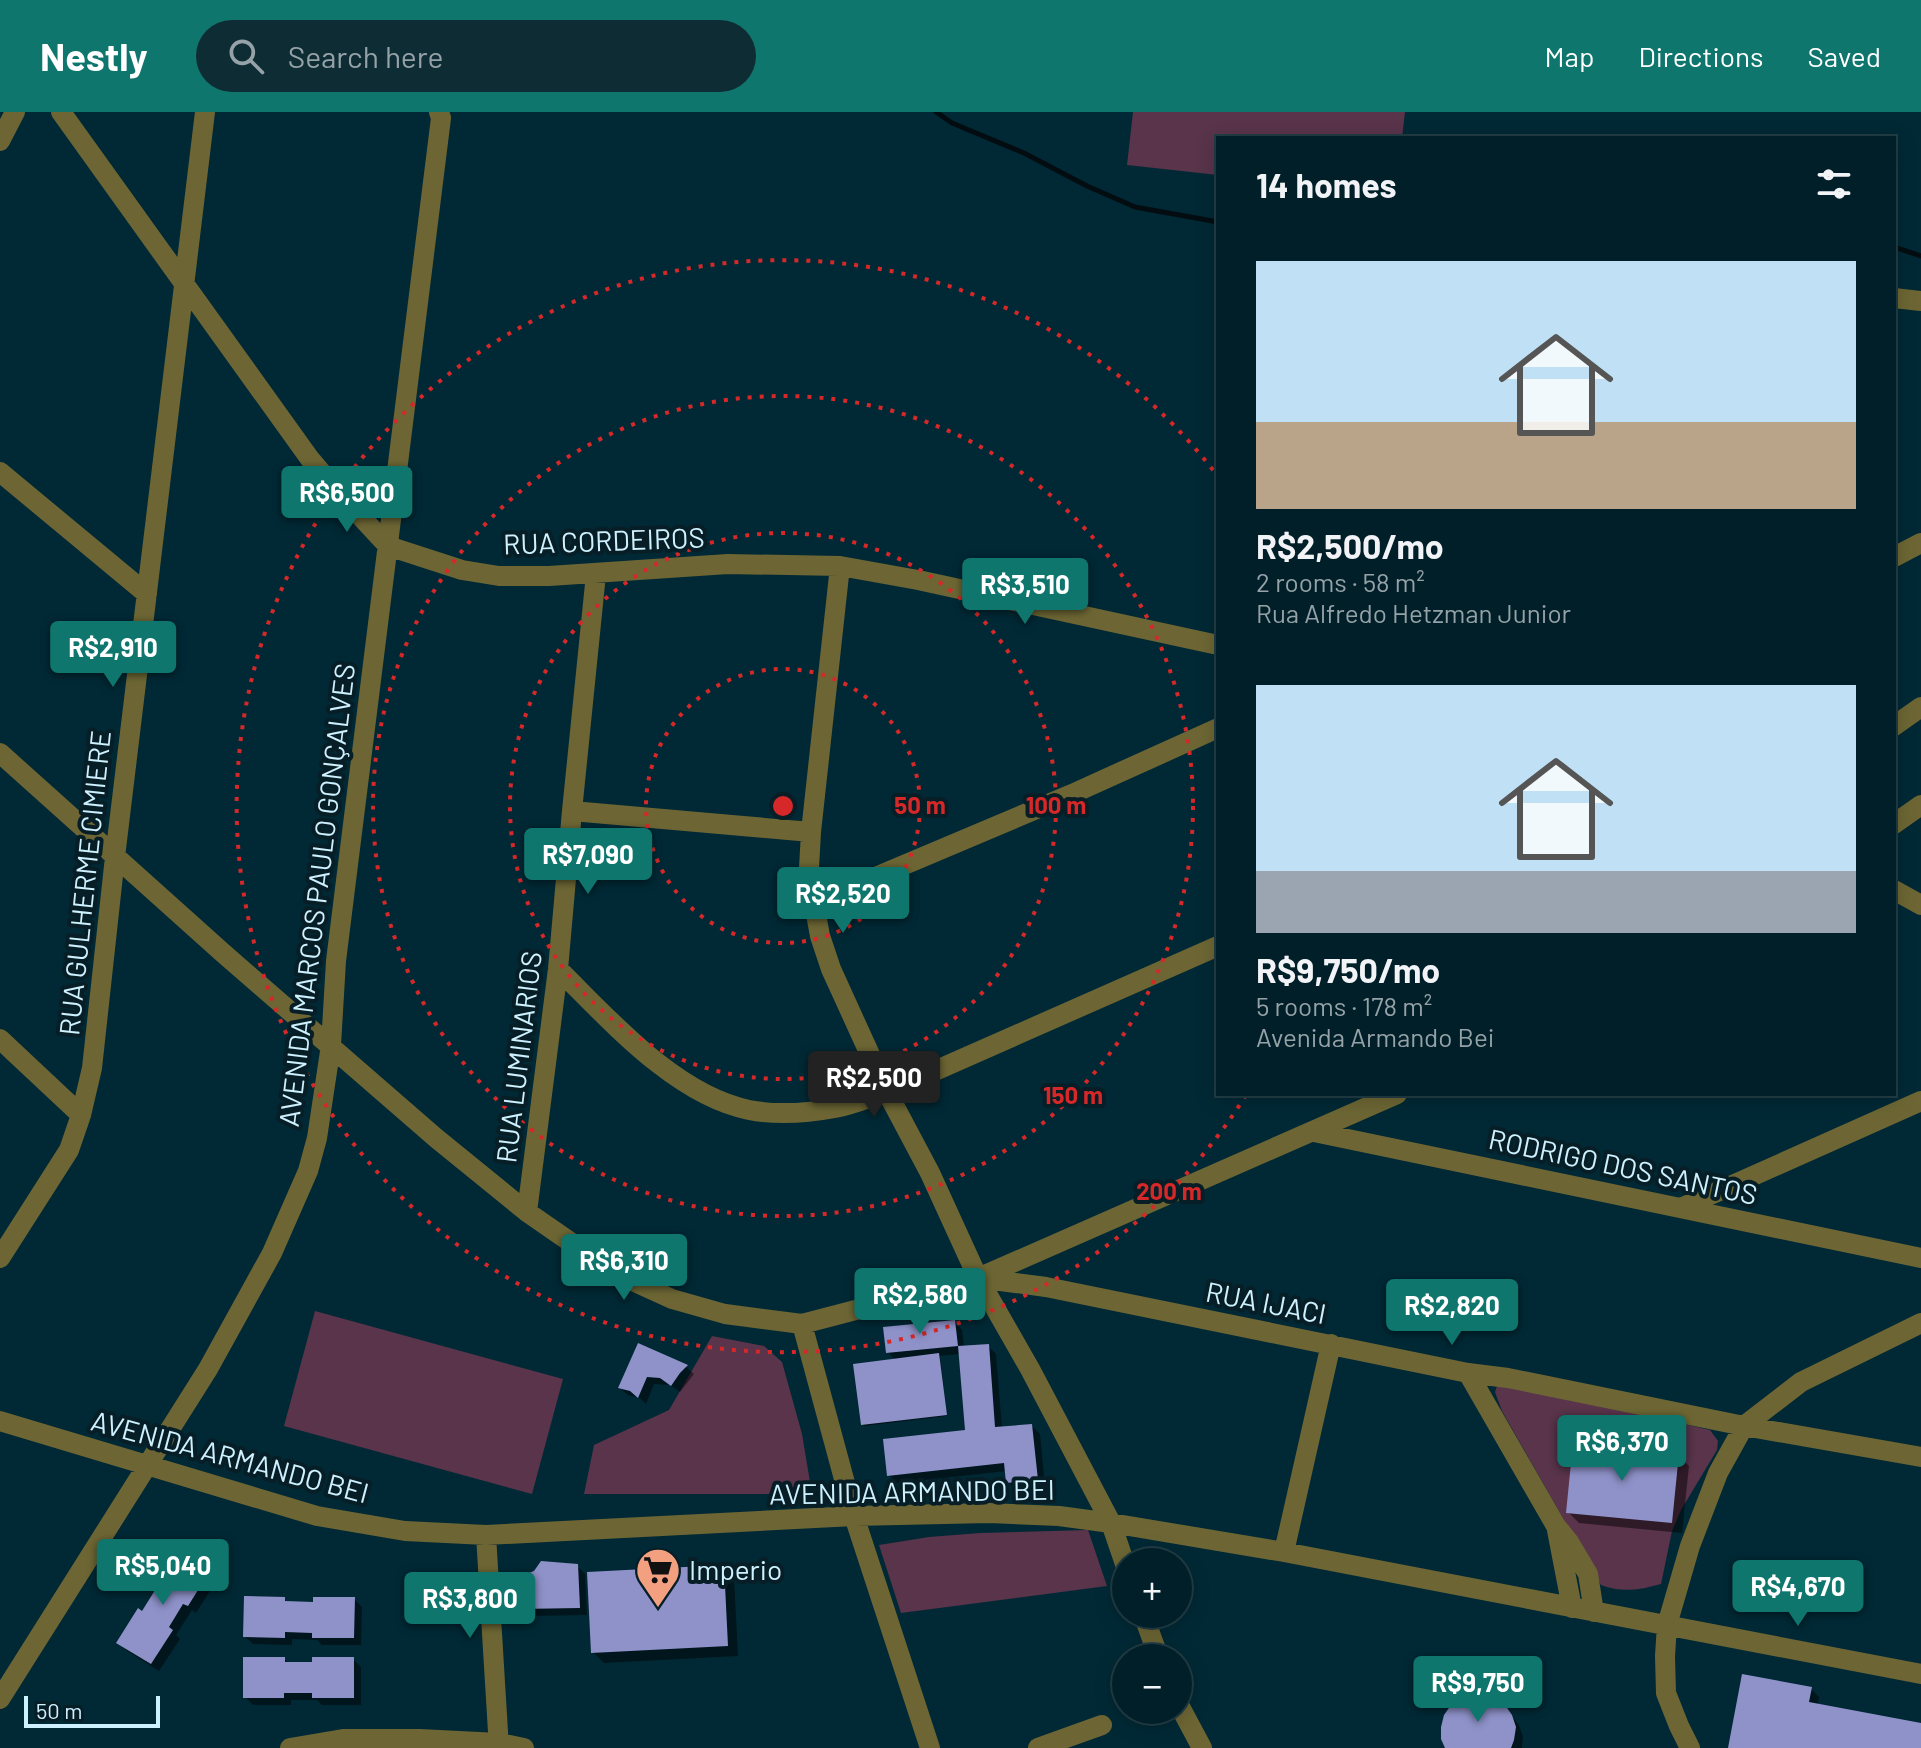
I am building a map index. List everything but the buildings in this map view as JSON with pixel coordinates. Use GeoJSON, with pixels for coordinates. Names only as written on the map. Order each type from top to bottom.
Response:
{"type":"FeatureCollection","features":[{"type":"Feature","properties":{"kind":"street"},"geometry":{"type":"LineString","coordinates":[[0,141],[15,112]]}},
{"type":"Feature","properties":{"kind":"street","name":"RUA CORDEIROS"},"geometry":{"type":"LineString","coordinates":[[61,112],[310,459],[388,546],[462,570],[499,576],[596,574],[728,564],[840,566],[1216,645]]}},
{"type":"Feature","properties":{"kind":"street","name":"RUA GULHERME CIMIERE"},"geometry":{"type":"LineString","coordinates":[[2,1249],[69,1150],[92,1068],[205,112]]}},
{"type":"Feature","properties":{"kind":"street","name":"AVENIDA MARCOS PAULO GONÇALVES"},"geometry":{"type":"LineString","coordinates":[[0,1699],[208,1369],[272,1253],[308,1171],[317,1138],[331,1045],[336,961],[441,118],[439,112]]}},
{"type":"Feature","properties":{"kind":"street"},"geometry":{"type":"LineString","coordinates":[[1896,298],[1921,301]]}},
{"type":"Feature","properties":{"kind":"street"},"geometry":{"type":"LineString","coordinates":[[0,472],[147,594]]}},
{"type":"Feature","properties":{"kind":"street"},"geometry":{"type":"LineString","coordinates":[[1896,556],[1921,543]]}},
{"type":"Feature","properties":{"kind":"street"},"geometry":{"type":"LineString","coordinates":[[840,566],[809,868],[820,936],[831,969],[887,1092],[930,1173],[978,1278],[1111,1523],[1120,1548]]}},
{"type":"Feature","properties":{"kind":"street","name":"RUA LUMINARIOS"},"geometry":{"type":"LineString","coordinates":[[527,1212],[558,969],[596,574]]}},
{"type":"Feature","properties":{"kind":"street"},"geometry":{"type":"LineString","coordinates":[[1896,725],[1921,707]]}},
{"type":"Feature","properties":{"kind":"street"},"geometry":{"type":"LineString","coordinates":[[814,903],[1072,794],[1216,729]]}},
{"type":"Feature","properties":{"kind":"street"},"geometry":{"type":"LineString","coordinates":[[0,753],[223,953],[436,1138],[527,1212],[615,1273],[672,1299],[725,1314],[802,1324],[978,1278],[1393,1096]]}},
{"type":"Feature","properties":{"kind":"street"},"geometry":{"type":"LineString","coordinates":[[1896,823],[1921,805]]}},
{"type":"Feature","properties":{"kind":"street"},"geometry":{"type":"LineString","coordinates":[[572,811],[811,832]]}},
{"type":"Feature","properties":{"kind":"street"},"geometry":{"type":"LineString","coordinates":[[1896,891],[1921,905]]}},
{"type":"Feature","properties":{"kind":"street"},"geometry":{"type":"LineString","coordinates":[[558,969],[646,1054],[677,1077],[725,1103],[749,1110],[784,1113],[835,1108],[887,1092],[1216,947]]}},
{"type":"Feature","properties":{"kind":"street"},"geometry":{"type":"LineString","coordinates":[[0,1039],[81,1115]]}},
{"type":"Feature","properties":{"kind":"street"},"geometry":{"type":"LineString","coordinates":[[1681,1208],[1921,1101]]}},
{"type":"Feature","properties":{"kind":"street","name":"RODRIGO DOS SANTOS"},"geometry":{"type":"LineString","coordinates":[[1314,1132],[1921,1258]]}},
{"type":"Feature","properties":{"kind":"street","name":"RUA IJACI"},"geometry":{"type":"LineString","coordinates":[[978,1278],[1046,1287],[1468,1373],[1921,1457]]}},
{"type":"Feature","properties":{"kind":"street"},"geometry":{"type":"LineString","coordinates":[[1690,1748],[1666,1693],[1667,1625],[1690,1546],[1718,1473],[1744,1426],[1801,1382],[1921,1323]]}},
{"type":"Feature","properties":{"kind":"street"},"geometry":{"type":"LineString","coordinates":[[802,1324],[854,1516],[930,1748]]}},
{"type":"Feature","properties":{"kind":"street"},"geometry":{"type":"LineString","coordinates":[[1284,1552],[1331,1344]]}},
{"type":"Feature","properties":{"kind":"street"},"geometry":{"type":"LineString","coordinates":[[1468,1373],[1556,1526],[1588,1574],[1594,1612]]}},
{"type":"Feature","properties":{"kind":"street","name":"AVENIDA ARMANDO BEI"},"geometry":{"type":"LineString","coordinates":[[0,1421],[317,1516],[405,1531],[486,1535],[854,1516],[989,1513],[1059,1516],[1284,1552],[1921,1674]]}},
{"type":"Feature","properties":{"kind":"street"},"geometry":{"type":"LineString","coordinates":[[1556,1526],[1572,1608]]}},
{"type":"Feature","properties":{"kind":"street"},"geometry":{"type":"LineString","coordinates":[[486,1535],[499,1745]]}},
{"type":"Feature","properties":{"kind":"street"},"geometry":{"type":"LineString","coordinates":[[1192,1724],[1208,1747]]}},
{"type":"Feature","properties":{"kind":"street"},"geometry":{"type":"LineString","coordinates":[[1038,1748],[1102,1725]]}},
{"type":"Feature","properties":{"kind":"street"},"geometry":{"type":"LineString","coordinates":[[290,1748],[343,1739],[419,1739],[524,1748]]}},
{"type":"Feature","properties":{"kind":"shaded area"},"geometry":{"type":"Polygon","coordinates":[[[1133,112],[1405,112],[1402,136],[1216,136],[1216,175],[1127,165],[1133,112]]]}},
{"type":"Feature","properties":{"kind":"shaded area"},"geometry":{"type":"Polygon","coordinates":[[[315,1311],[563,1379],[532,1494],[284,1426],[315,1311]]]}},
{"type":"Feature","properties":{"kind":"shaded area"},"geometry":{"type":"Polygon","coordinates":[[[712,1336],[764,1346],[782,1362],[802,1434],[812,1494],[584,1494],[594,1445],[669,1410],[712,1336]]]}},
{"type":"Feature","properties":{"kind":"shaded area"},"geometry":{"type":"Polygon","coordinates":[[[1504,1382],[1710,1430],[1718,1441],[1717,1450],[1672,1531],[1661,1584],[1631,1590],[1601,1585],[1502,1411],[1495,1392],[1497,1386],[1504,1382]]]}},
{"type":"Feature","properties":{"kind":"shaded area"},"geometry":{"type":"Polygon","coordinates":[[[1088,1530],[1107,1586],[901,1613],[879,1545],[980,1533],[1088,1530]]]}},
{"type":"Feature","properties":{"kind":"waterway"},"geometry":{"type":"LineString","coordinates":[[936,112],[952,123],[1024,153],[1135,207],[1216,222]]}},
{"type":"Feature","properties":{"kind":"waterway"},"geometry":{"type":"LineString","coordinates":[[1896,248],[1921,256]]}},
{"type":"Feature","properties":{"kind":"place","name":"Imperio"},"geometry":{"type":"Point","coordinates":[658,1609]}}]}
